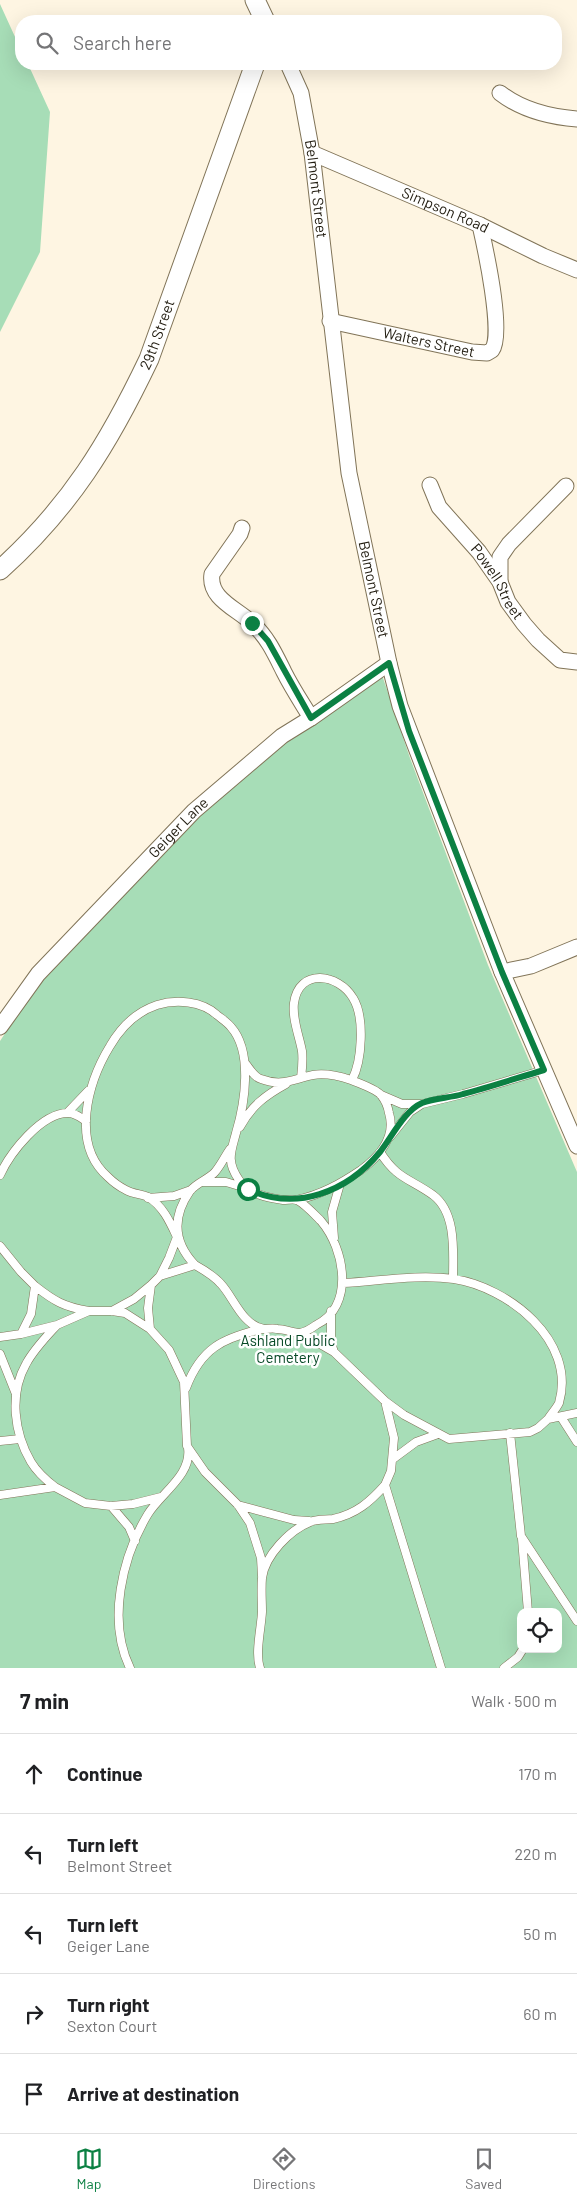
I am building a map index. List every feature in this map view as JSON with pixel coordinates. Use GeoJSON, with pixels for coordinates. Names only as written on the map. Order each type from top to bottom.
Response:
{"type":"FeatureCollection","features":[{"type":"Feature","properties":{"kind":"street"},"geometry":{"type":"LineString","coordinates":[[255,0],[262,15]]}},
{"type":"Feature","properties":{"kind":"street","name":"29th Street"},"geometry":{"type":"LineString","coordinates":[[0,570],[38,534],[82,480],[100,454],[133,394],[149,359],[253,70]]}},
{"type":"Feature","properties":{"kind":"street","name":"Belmont Street"},"geometry":{"type":"LineString","coordinates":[[291,70],[301,93],[312,153],[349,474],[389,663],[409,731],[502,972],[544,1070],[574,1130],[577,1146]]}},
{"type":"Feature","properties":{"kind":"street"},"geometry":{"type":"LineString","coordinates":[[500,93],[508,99],[546,115],[577,119]]}},
{"type":"Feature","properties":{"kind":"street","name":"Simpson Road"},"geometry":{"type":"LineString","coordinates":[[312,153],[480,225],[543,256],[577,270]]}},
{"type":"Feature","properties":{"kind":"street","name":"Walters Street"},"geometry":{"type":"LineString","coordinates":[[330,321],[472,352],[486,353],[492,350],[497,339],[489,270],[480,225]]}},
{"type":"Feature","properties":{"kind":"street","name":"Powell Street"},"geometry":{"type":"LineString","coordinates":[[430,485],[439,507],[479,552],[500,582],[508,602],[538,640],[560,660],[577,662]]}},
{"type":"Feature","properties":{"kind":"street"},"geometry":{"type":"LineString","coordinates":[[500,582],[500,557],[509,544],[566,486]]}},
{"type":"Feature","properties":{"kind":"street"},"geometry":{"type":"LineString","coordinates":[[242,528],[240,534],[212,574],[210,582],[218,596],[252,623],[268,641],[311,718]]}},
{"type":"Feature","properties":{"kind":"street","name":"Geiger Lane"},"geometry":{"type":"LineString","coordinates":[[0,1027],[38,974],[194,811],[282,736],[389,663]]}},
{"type":"Feature","properties":{"kind":"street"},"geometry":{"type":"LineString","coordinates":[[502,972],[531,966],[577,947]]}},
{"type":"Feature","properties":{"kind":"lane"},"geometry":{"type":"LineString","coordinates":[[301,1078],[302,1054],[295,1023],[294,1004],[296,995],[306,982],[321,977],[338,982],[352,997],[357,1006],[361,1028],[360,1048],[352,1080]]}},
{"type":"Feature","properties":{"kind":"lane"},"geometry":{"type":"LineString","coordinates":[[67,1113],[81,1100],[90,1088],[103,1057],[117,1033],[137,1014],[161,1004],[188,1002],[213,1011],[231,1027],[238,1037],[245,1063],[242,1100],[236,1133],[230,1149],[215,1172],[191,1190],[174,1196],[148,1198]]}},
{"type":"Feature","properties":{"kind":"lane"},"geometry":{"type":"LineString","coordinates":[[245,1063],[260,1079],[286,1084]]}},
{"type":"Feature","properties":{"kind":"lane"},"geometry":{"type":"LineString","coordinates":[[236,1133],[254,1106],[265,1096],[286,1084],[315,1074],[352,1080],[402,1104],[422,1104],[544,1070]]}},
{"type":"Feature","properties":{"kind":"lane"},"geometry":{"type":"LineString","coordinates":[[90,1088],[86,1121],[87,1132],[93,1156],[106,1176],[126,1190],[148,1198],[165,1212],[184,1253],[195,1265],[216,1279],[243,1316],[262,1329]]}},
{"type":"Feature","properties":{"kind":"lane"},"geometry":{"type":"LineString","coordinates":[[381,1095],[391,1120],[390,1138]]}},
{"type":"Feature","properties":{"kind":"lane"},"geometry":{"type":"LineString","coordinates":[[204,1182],[226,1182],[263,1196],[296,1200],[316,1196],[340,1184],[365,1166],[380,1152],[410,1112],[422,1104]]}},
{"type":"Feature","properties":{"kind":"lane"},"geometry":{"type":"LineString","coordinates":[[0,1175],[18,1146],[33,1131],[56,1116],[67,1113],[75,1114],[86,1121]]}},
{"type":"Feature","properties":{"kind":"lane"},"geometry":{"type":"LineString","coordinates":[[230,1149],[232,1168],[240,1182],[248,1189]]}},
{"type":"Feature","properties":{"kind":"lane"},"geometry":{"type":"LineString","coordinates":[[380,1152],[388,1165],[400,1176],[434,1196],[441,1203],[452,1233],[453,1279]]}},
{"type":"Feature","properties":{"kind":"lane"},"geometry":{"type":"LineString","coordinates":[[301,1333],[321,1323],[341,1296],[343,1284],[342,1266],[332,1230],[332,1212],[340,1184]]}},
{"type":"Feature","properties":{"kind":"lane"},"geometry":{"type":"LineString","coordinates":[[112,1311],[134,1299],[160,1276],[178,1237],[177,1222],[191,1190]]}},
{"type":"Feature","properties":{"kind":"lane"},"geometry":{"type":"LineString","coordinates":[[296,1200],[322,1222],[335,1243]]}},
{"type":"Feature","properties":{"kind":"lane"},"geometry":{"type":"LineString","coordinates":[[0,1246],[35,1286],[68,1308],[125,1313],[150,1329],[169,1350],[184,1382],[189,1456],[186,1467],[148,1514],[127,1564],[119,1605],[120,1633],[130,1668]]}},
{"type":"Feature","properties":{"kind":"lane"},"geometry":{"type":"LineString","coordinates":[[160,1276],[195,1265]]}},
{"type":"Feature","properties":{"kind":"lane"},"geometry":{"type":"LineString","coordinates":[[184,1392],[200,1360],[215,1346],[233,1336],[262,1329],[301,1333],[334,1352],[385,1401],[449,1439],[530,1432],[548,1419],[559,1403],[564,1383],[564,1361],[557,1342],[535,1318],[511,1299],[482,1286],[453,1279],[420,1278],[343,1284]]}},
{"type":"Feature","properties":{"kind":"lane"},"geometry":{"type":"LineString","coordinates":[[150,1329],[148,1308],[151,1285]]}},
{"type":"Feature","properties":{"kind":"lane"},"geometry":{"type":"LineString","coordinates":[[21,1334],[32,1314],[35,1286]]}},
{"type":"Feature","properties":{"kind":"lane"},"geometry":{"type":"LineString","coordinates":[[0,1337],[57,1325],[89,1311]]}},
{"type":"Feature","properties":{"kind":"lane"},"geometry":{"type":"LineString","coordinates":[[331,1311],[331,1343],[334,1352]]}},
{"type":"Feature","properties":{"kind":"lane"},"geometry":{"type":"LineString","coordinates":[[57,1325],[38,1345],[25,1365],[16,1394],[16,1416],[20,1439],[32,1463],[55,1488],[85,1503],[111,1506],[133,1504],[161,1497]]}},
{"type":"Feature","properties":{"kind":"lane"},"geometry":{"type":"LineString","coordinates":[[0,1354],[16,1394]]}},
{"type":"Feature","properties":{"kind":"lane"},"geometry":{"type":"LineString","coordinates":[[238,1505],[294,1520],[312,1521],[334,1519],[359,1510],[370,1503],[385,1484],[392,1471],[394,1438],[385,1401]]}},
{"type":"Feature","properties":{"kind":"lane"},"geometry":{"type":"LineString","coordinates":[[548,1419],[577,1413]]}},
{"type":"Feature","properties":{"kind":"lane"},"geometry":{"type":"LineString","coordinates":[[561,1417],[577,1442]]}},
{"type":"Feature","properties":{"kind":"lane"},"geometry":{"type":"LineString","coordinates":[[510,1433],[528,1608]]}},
{"type":"Feature","properties":{"kind":"lane"},"geometry":{"type":"LineString","coordinates":[[393,1460],[416,1442],[438,1434]]}},
{"type":"Feature","properties":{"kind":"lane"},"geometry":{"type":"LineString","coordinates":[[0,1442],[20,1439]]}},
{"type":"Feature","properties":{"kind":"lane"},"geometry":{"type":"LineString","coordinates":[[187,1446],[205,1472],[238,1505],[255,1535],[261,1558],[261,1633],[257,1659],[252,1668]]}},
{"type":"Feature","properties":{"kind":"lane"},"geometry":{"type":"LineString","coordinates":[[385,1484],[441,1668]]}},
{"type":"Feature","properties":{"kind":"lane"},"geometry":{"type":"LineString","coordinates":[[0,1495],[55,1488]]}},
{"type":"Feature","properties":{"kind":"lane"},"geometry":{"type":"LineString","coordinates":[[111,1506],[129,1527],[135,1542]]}},
{"type":"Feature","properties":{"kind":"lane"},"geometry":{"type":"LineString","coordinates":[[262,1576],[273,1553],[285,1538],[312,1521]]}},
{"type":"Feature","properties":{"kind":"lane"},"geometry":{"type":"LineString","coordinates":[[521,1536],[577,1621]]}},
{"type":"Feature","properties":{"kind":"lane"},"geometry":{"type":"LineString","coordinates":[[504,1668],[518,1657],[520,1653]]}},
{"type":"Feature","properties":{"kind":"lane"},"geometry":{"type":"LineString","coordinates":[[257,1659],[260,1668]]}},
{"type":"Feature","properties":{"kind":"green space"},"geometry":{"type":"Polygon","coordinates":[[[0,4],[15,37],[15,70],[31,70],[50,112],[40,252],[0,332],[0,4]]]}},
{"type":"Feature","properties":{"kind":"green space","name":"Ashland Public Cemetery"},"geometry":{"type":"Polygon","coordinates":[[[382,675],[410,758],[488,965],[577,1172],[577,1668],[0,1668],[0,1041],[41,979],[190,825],[259,762],[308,723],[382,675]]]}},
{"type":"Feature","properties":{"kind":"route"},"geometry":{"type":"LineString","coordinates":[[248,1189],[263,1196],[283,1200],[296,1200],[316,1196],[340,1184],[365,1166],[380,1152],[410,1112],[422,1104],[544,1070],[502,972],[409,731],[400,706],[389,663],[311,718],[268,641],[252,623]]}}]}
